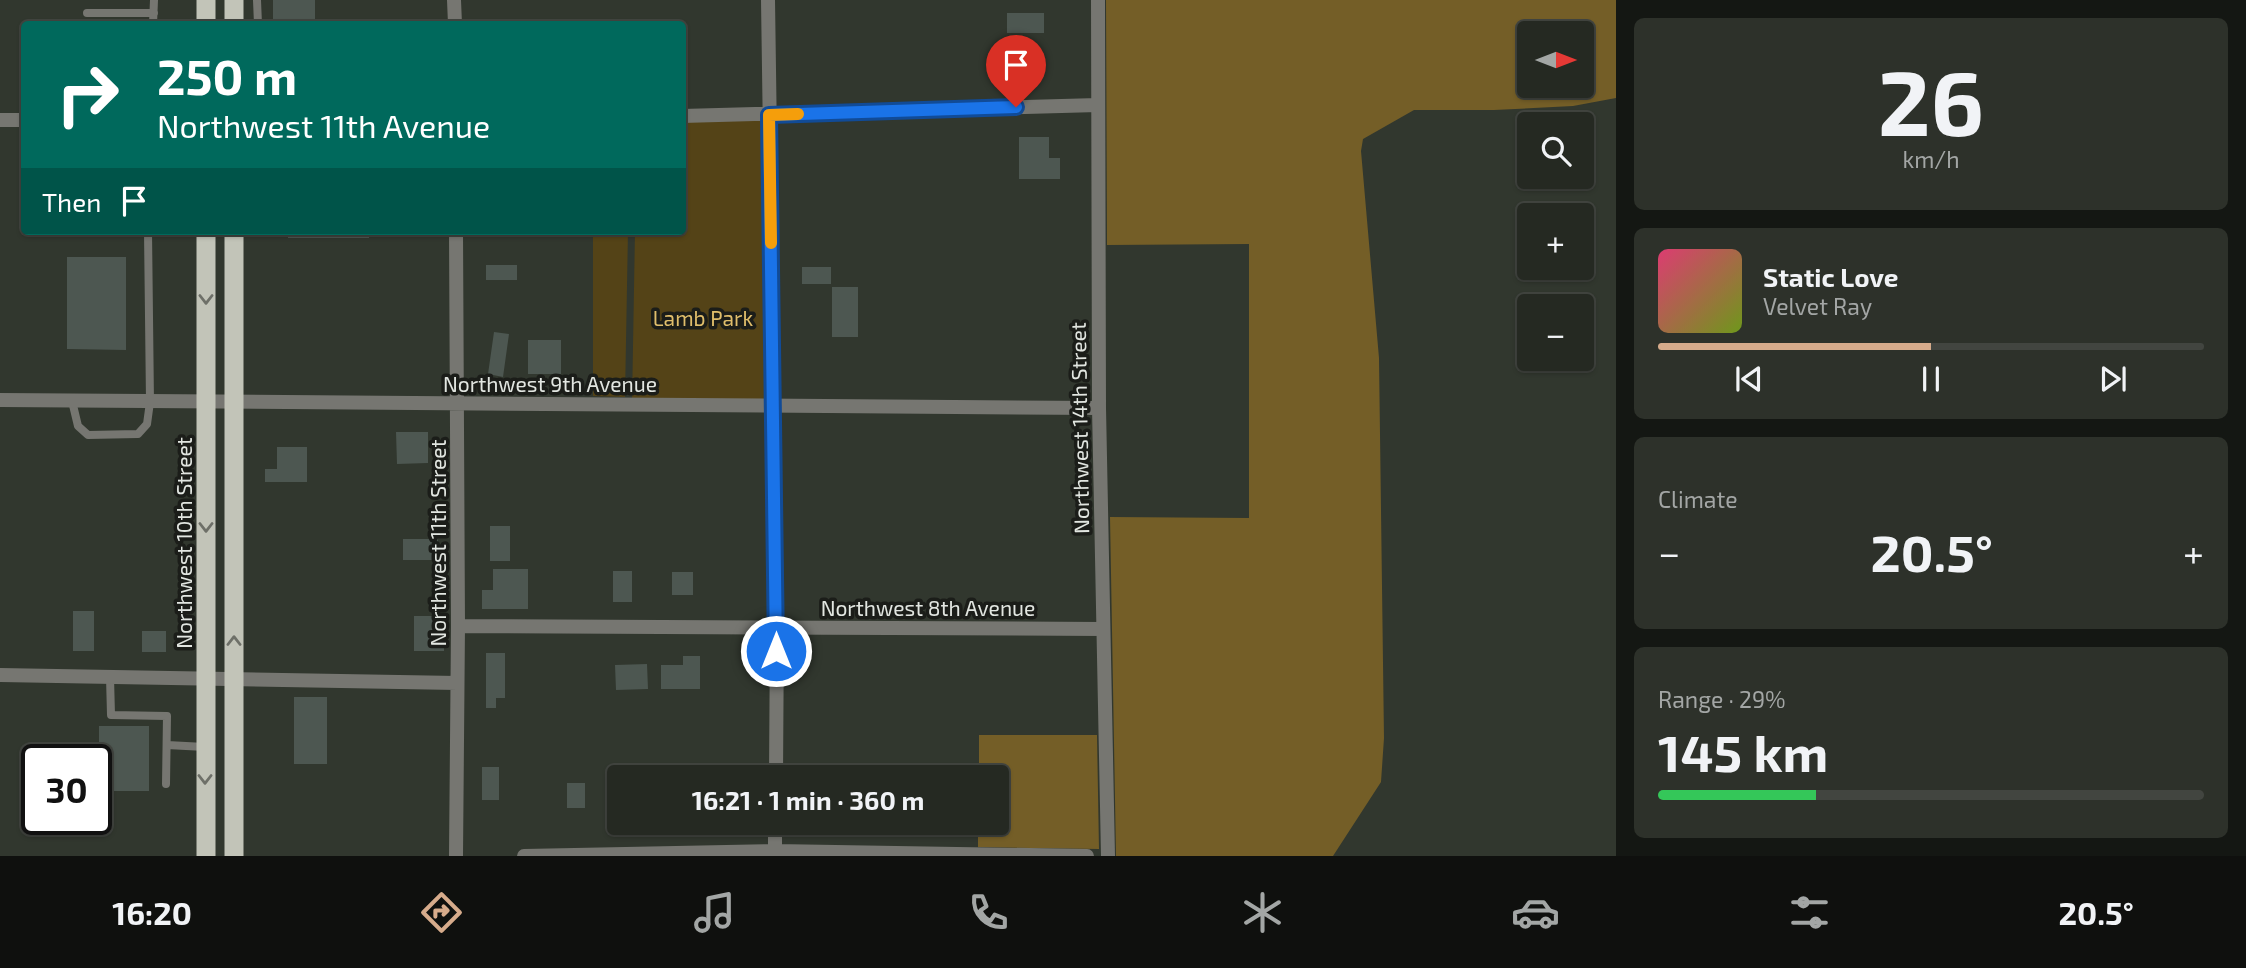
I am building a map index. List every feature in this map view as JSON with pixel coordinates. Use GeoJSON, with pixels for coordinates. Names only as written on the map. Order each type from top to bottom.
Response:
{"type":"FeatureCollection","features":[{"type":"Feature","properties":{"kind":"highway"},"geometry":{"type":"LineString","coordinates":[[206,0],[206,21]]}},
{"type":"Feature","properties":{"kind":"highway"},"geometry":{"type":"LineString","coordinates":[[234,0],[234,21]]}},
{"type":"Feature","properties":{"kind":"highway","name":"Northwest 10th Street"},"geometry":{"type":"LineString","coordinates":[[206,235],[206,856]]}},
{"type":"Feature","properties":{"kind":"highway"},"geometry":{"type":"LineString","coordinates":[[234,235],[234,856]]}},
{"type":"Feature","properties":{"kind":"street"},"geometry":{"type":"LineString","coordinates":[[454,0],[454,21]]}},
{"type":"Feature","properties":{"kind":"street"},"geometry":{"type":"LineString","coordinates":[[768,0],[776,765]]}},
{"type":"Feature","properties":{"kind":"street","name":"Northwest 14th Street"},"geometry":{"type":"LineString","coordinates":[[1098,0],[1099,408],[1108,856]]}},
{"type":"Feature","properties":{"kind":"street"},"geometry":{"type":"LineString","coordinates":[[686,116],[1098,105]]}},
{"type":"Feature","properties":{"kind":"street"},"geometry":{"type":"LineString","coordinates":[[0,120],[21,120]]}},
{"type":"Feature","properties":{"kind":"street","name":"Northwest 11th Street"},"geometry":{"type":"LineString","coordinates":[[456,235],[456,856]]}},
{"type":"Feature","properties":{"kind":"street","name":"Northwest 9th Avenue"},"geometry":{"type":"LineString","coordinates":[[0,400],[1099,408]]}},
{"type":"Feature","properties":{"kind":"street","name":"Northwest 8th Avenue"},"geometry":{"type":"LineString","coordinates":[[458,626],[1103,629]]}},
{"type":"Feature","properties":{"kind":"street"},"geometry":{"type":"LineString","coordinates":[[0,675],[457,683]]}},
{"type":"Feature","properties":{"kind":"street"},"geometry":{"type":"LineString","coordinates":[[775,835],[775,853]]}},
{"type":"Feature","properties":{"kind":"street"},"geometry":{"type":"LineString","coordinates":[[524,856],[775,853],[1087,856]]}},
{"type":"Feature","properties":{"kind":"lane"},"geometry":{"type":"LineString","coordinates":[[153,21],[154,0]]}},
{"type":"Feature","properties":{"kind":"lane"},"geometry":{"type":"LineString","coordinates":[[257,0],[258,21]]}},
{"type":"Feature","properties":{"kind":"lane"},"geometry":{"type":"LineString","coordinates":[[87,13],[154,13]]}},
{"type":"Feature","properties":{"kind":"lane"},"geometry":{"type":"LineString","coordinates":[[72,401],[78,426],[88,435],[138,434],[147,424],[150,402],[148,235]]}},
{"type":"Feature","properties":{"kind":"lane"},"geometry":{"type":"LineString","coordinates":[[110,677],[111,715],[167,716],[166,784]]}},
{"type":"Feature","properties":{"kind":"lane"},"geometry":{"type":"LineString","coordinates":[[167,746],[205,747]]}},
{"type":"Feature","properties":{"kind":"green space","name":"Lamb Park"},"geometry":{"type":"Polygon","coordinates":[[[769,115],[774,405],[632,404],[635,235],[686,235],[686,116],[769,115]]]}},
{"type":"Feature","properties":{"kind":"green space"},"geometry":{"type":"Polygon","coordinates":[[[593,235],[628,235],[625,397],[593,396],[593,235]]]}},
{"type":"Feature","properties":{"kind":"shaded area"},"geometry":{"type":"Polygon","coordinates":[[[1106,0],[1616,0],[1616,98],[1573,106],[1414,110],[1363,139],[1361,151],[1379,358],[1384,738],[1381,782],[1333,856],[1116,856],[1110,517],[1249,518],[1249,244],[1107,245],[1106,0]]]}},
{"type":"Feature","properties":{"kind":"shaded area"},"geometry":{"type":"Polygon","coordinates":[[[979,735],[1097,735],[1099,849],[978,847],[978,835],[1009,835],[1009,765],[979,765],[979,735]]]}},
{"type":"Feature","properties":{"kind":"building"},"geometry":{"type":"Polygon","coordinates":[[[273,0],[315,0],[315,21],[273,21],[273,0]]]}},
{"type":"Feature","properties":{"kind":"building"},"geometry":{"type":"Polygon","coordinates":[[[1007,13],[1044,13],[1044,33],[1007,33],[1007,13]]]}},
{"type":"Feature","properties":{"kind":"building"},"geometry":{"type":"Polygon","coordinates":[[[1006,55],[1044,55],[1044,74],[1006,74],[1006,55]]]}},
{"type":"Feature","properties":{"kind":"building"},"geometry":{"type":"Polygon","coordinates":[[[1019,137],[1049,137],[1049,158],[1060,158],[1060,179],[1019,179],[1019,137]]]}},
{"type":"Feature","properties":{"kind":"building"},"geometry":{"type":"Polygon","coordinates":[[[288,235],[369,235],[369,238],[288,238],[288,235]]]}},
{"type":"Feature","properties":{"kind":"building"},"geometry":{"type":"Polygon","coordinates":[[[67,257],[126,257],[126,350],[67,349],[67,257]]]}},
{"type":"Feature","properties":{"kind":"building"},"geometry":{"type":"Polygon","coordinates":[[[486,265],[517,265],[517,280],[486,280],[486,265]]]}},
{"type":"Feature","properties":{"kind":"building"},"geometry":{"type":"Polygon","coordinates":[[[802,267],[831,267],[831,284],[802,284],[802,267]]]}},
{"type":"Feature","properties":{"kind":"building"},"geometry":{"type":"Polygon","coordinates":[[[832,287],[858,287],[858,337],[832,337],[832,287]]]}},
{"type":"Feature","properties":{"kind":"building"},"geometry":{"type":"Polygon","coordinates":[[[494,332],[509,334],[503,377],[488,374],[494,332]]]}},
{"type":"Feature","properties":{"kind":"building"},"geometry":{"type":"Polygon","coordinates":[[[528,340],[561,340],[561,374],[528,374],[528,340]]]}},
{"type":"Feature","properties":{"kind":"building"},"geometry":{"type":"Polygon","coordinates":[[[396,432],[428,432],[428,463],[397,464],[396,432]]]}},
{"type":"Feature","properties":{"kind":"building"},"geometry":{"type":"Polygon","coordinates":[[[277,447],[307,447],[307,482],[265,482],[265,469],[277,469],[277,447]]]}},
{"type":"Feature","properties":{"kind":"building"},"geometry":{"type":"Polygon","coordinates":[[[490,526],[510,526],[510,561],[490,561],[490,526]]]}},
{"type":"Feature","properties":{"kind":"building"},"geometry":{"type":"Polygon","coordinates":[[[403,539],[438,539],[438,560],[403,560],[403,539]]]}},
{"type":"Feature","properties":{"kind":"building"},"geometry":{"type":"Polygon","coordinates":[[[493,569],[528,569],[528,609],[482,609],[482,590],[493,590],[493,569]]]}},
{"type":"Feature","properties":{"kind":"building"},"geometry":{"type":"Polygon","coordinates":[[[613,571],[632,571],[632,602],[613,602],[613,571]]]}},
{"type":"Feature","properties":{"kind":"building"},"geometry":{"type":"Polygon","coordinates":[[[672,572],[693,572],[693,595],[672,595],[672,572]]]}},
{"type":"Feature","properties":{"kind":"building"},"geometry":{"type":"Polygon","coordinates":[[[73,611],[94,611],[94,651],[73,651],[73,611]]]}},
{"type":"Feature","properties":{"kind":"building"},"geometry":{"type":"Polygon","coordinates":[[[414,616],[433,616],[433,639],[444,639],[444,651],[414,651],[414,616]]]}},
{"type":"Feature","properties":{"kind":"building"},"geometry":{"type":"Polygon","coordinates":[[[142,631],[166,631],[166,652],[142,652],[142,631]]]}},
{"type":"Feature","properties":{"kind":"building"},"geometry":{"type":"Polygon","coordinates":[[[486,653],[505,653],[505,698],[496,698],[496,708],[486,708],[486,653]]]}},
{"type":"Feature","properties":{"kind":"building"},"geometry":{"type":"Polygon","coordinates":[[[683,656],[700,656],[700,689],[661,689],[661,665],[683,665],[683,656]]]}},
{"type":"Feature","properties":{"kind":"building"},"geometry":{"type":"Polygon","coordinates":[[[647,664],[648,689],[616,690],[615,665],[647,664]]]}},
{"type":"Feature","properties":{"kind":"building"},"geometry":{"type":"Polygon","coordinates":[[[294,697],[327,697],[327,764],[294,764],[294,697]]]}},
{"type":"Feature","properties":{"kind":"building"},"geometry":{"type":"Polygon","coordinates":[[[99,726],[149,726],[149,791],[112,791],[112,744],[99,744],[99,726]]]}},
{"type":"Feature","properties":{"kind":"building"},"geometry":{"type":"Polygon","coordinates":[[[482,767],[499,767],[499,800],[482,800],[482,767]]]}},
{"type":"Feature","properties":{"kind":"building"},"geometry":{"type":"Polygon","coordinates":[[[567,783],[585,783],[585,808],[567,808],[567,783]]]}},
{"type":"Feature","properties":{"kind":"slow traffic"},"geometry":{"type":"LineString","coordinates":[[771,243],[769,115],[798,114]]}},
{"type":"Feature","properties":{"kind":"route"},"geometry":{"type":"LineString","coordinates":[[776,651],[769,115],[1016,107]]}}]}
